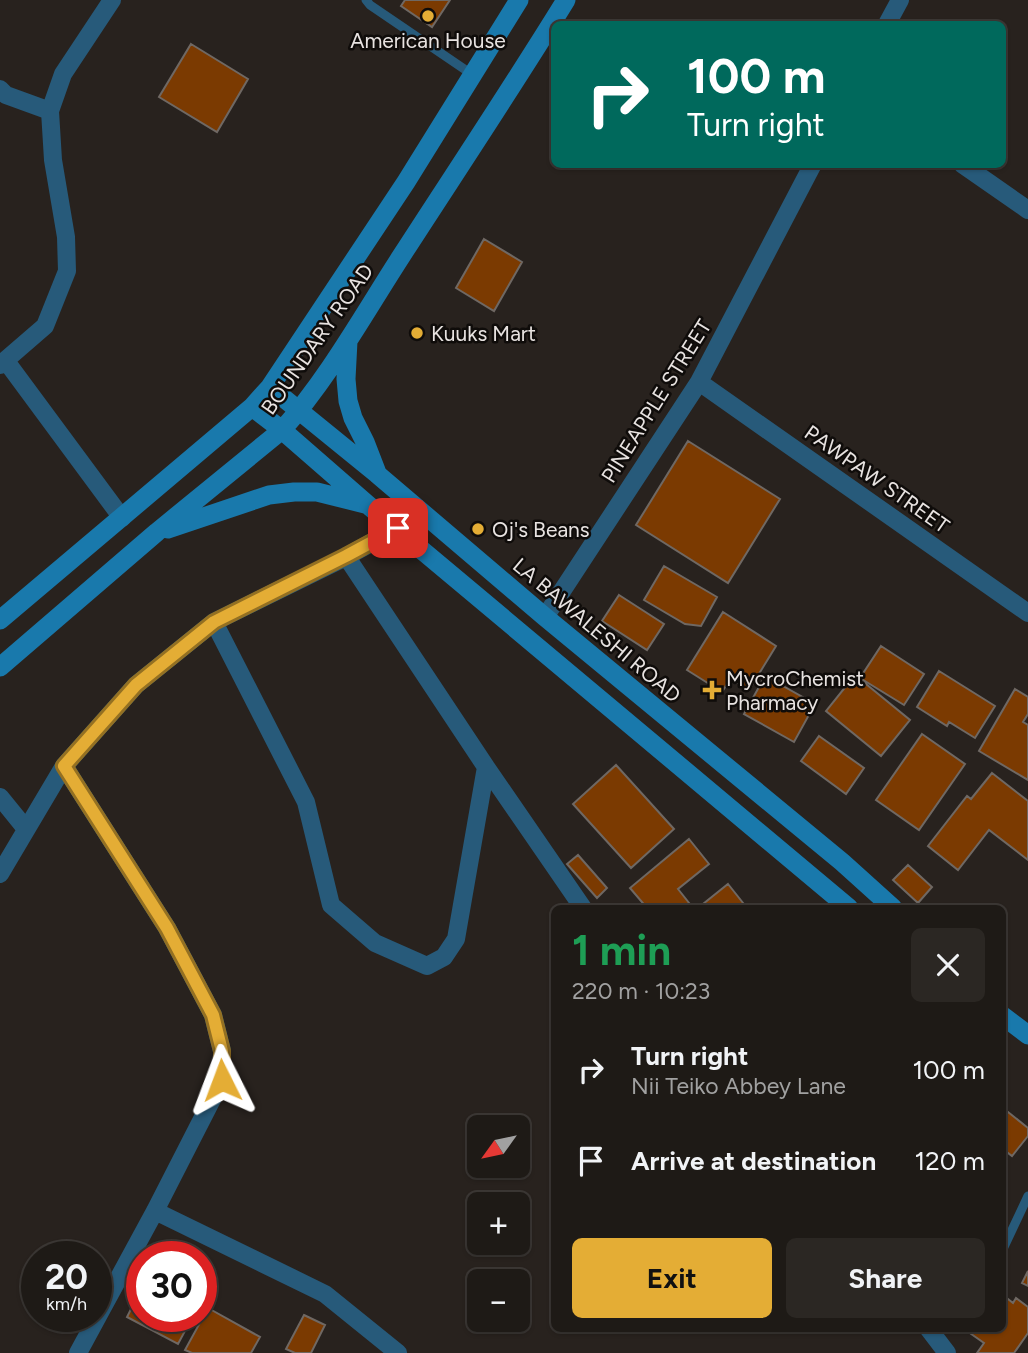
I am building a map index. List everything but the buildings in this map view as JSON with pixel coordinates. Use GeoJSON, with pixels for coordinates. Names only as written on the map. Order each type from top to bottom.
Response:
{"type":"FeatureCollection","features":[{"type":"Feature","properties":{"kind":"main road","name":"BOUNDARY ROAD"},"geometry":{"type":"LineString","coordinates":[[0,620],[252,407],[270,387],[406,182],[519,0]]}},
{"type":"Feature","properties":{"kind":"main road","name":"BOUNDARY ROAD"},"geometry":{"type":"LineString","coordinates":[[553,21],[566,0]]}},
{"type":"Feature","properties":{"kind":"main road","name":"BOUNDARY ROAD"},"geometry":{"type":"LineString","coordinates":[[0,667],[157,532],[282,430],[299,411],[348,340],[551,24]]}},
{"type":"Feature","properties":{"kind":"main road"},"geometry":{"type":"LineString","coordinates":[[348,340],[345,379],[348,401],[377,474]]}},
{"type":"Feature","properties":{"kind":"main road","name":"LA BAWALESHI ROAD"},"geometry":{"type":"LineString","coordinates":[[270,387],[801,828],[890,905]]}},
{"type":"Feature","properties":{"kind":"main road"},"geometry":{"type":"LineString","coordinates":[[252,407],[845,905]]}},
{"type":"Feature","properties":{"kind":"main road"},"geometry":{"type":"LineString","coordinates":[[157,532],[269,495],[317,492],[368,505]]}},
{"type":"Feature","properties":{"kind":"main road"},"geometry":{"type":"LineString","coordinates":[[1006,1018],[1028,1035]]}},
{"type":"Feature","properties":{"kind":"street"},"geometry":{"type":"LineString","coordinates":[[111,0],[63,74],[50,111],[53,160],[66,237],[68,271],[45,326],[3,363],[122,518]]}},
{"type":"Feature","properties":{"kind":"street"},"geometry":{"type":"LineString","coordinates":[[889,21],[900,0]]}},
{"type":"Feature","properties":{"kind":"street"},"geometry":{"type":"LineString","coordinates":[[2,95],[50,111]]}},
{"type":"Feature","properties":{"kind":"street","name":"PINEAPPLE STREET"},"geometry":{"type":"LineString","coordinates":[[545,617],[699,382],[811,168]]}},
{"type":"Feature","properties":{"kind":"street"},"geometry":{"type":"LineString","coordinates":[[968,168],[1028,210]]}},
{"type":"Feature","properties":{"kind":"street","name":"PAWPAW STREET"},"geometry":{"type":"LineString","coordinates":[[699,382],[1028,613]]}},
{"type":"Feature","properties":{"kind":"street"},"geometry":{"type":"LineString","coordinates":[[0,874],[64,766],[136,685],[214,622],[398,528]]}},
{"type":"Feature","properties":{"kind":"street"},"geometry":{"type":"LineString","coordinates":[[346,556],[581,905]]}},
{"type":"Feature","properties":{"kind":"street"},"geometry":{"type":"LineString","coordinates":[[214,622],[306,802],[331,905],[375,943],[427,966],[444,957],[456,939],[486,767]]}},
{"type":"Feature","properties":{"kind":"street"},"geometry":{"type":"LineString","coordinates":[[64,766],[167,928],[213,1015],[222,1051],[222,1080],[78,1353]]}},
{"type":"Feature","properties":{"kind":"street"},"geometry":{"type":"LineString","coordinates":[[0,797],[26,829]]}},
{"type":"Feature","properties":{"kind":"street"},"geometry":{"type":"LineString","coordinates":[[155,1211],[325,1294],[398,1353]]}},
{"type":"Feature","properties":{"kind":"street"},"geometry":{"type":"LineString","coordinates":[[931,1332],[947,1353]]}},
{"type":"Feature","properties":{"kind":"lane"},"geometry":{"type":"LineString","coordinates":[[366,0],[473,75]]}},
{"type":"Feature","properties":{"kind":"lane"},"geometry":{"type":"LineString","coordinates":[[1006,1243],[1028,1196]]}},
{"type":"Feature","properties":{"kind":"place","name":"American House"},"geometry":{"type":"Point","coordinates":[428,16]}},
{"type":"Feature","properties":{"kind":"place","name":"Kuuks Mart"},"geometry":{"type":"Point","coordinates":[417,333]}},
{"type":"Feature","properties":{"kind":"place","name":"Oj's Beans"},"geometry":{"type":"Point","coordinates":[478,529]}},
{"type":"Feature","properties":{"kind":"place","name":"MycroChemist Pharmacy"},"geometry":{"type":"Point","coordinates":[712,690]}},
{"type":"Feature","properties":{"kind":"route"},"geometry":{"type":"LineString","coordinates":[[222,1080],[222,1051],[213,1015],[167,928],[64,766],[136,685],[214,622],[398,528]]}}]}
